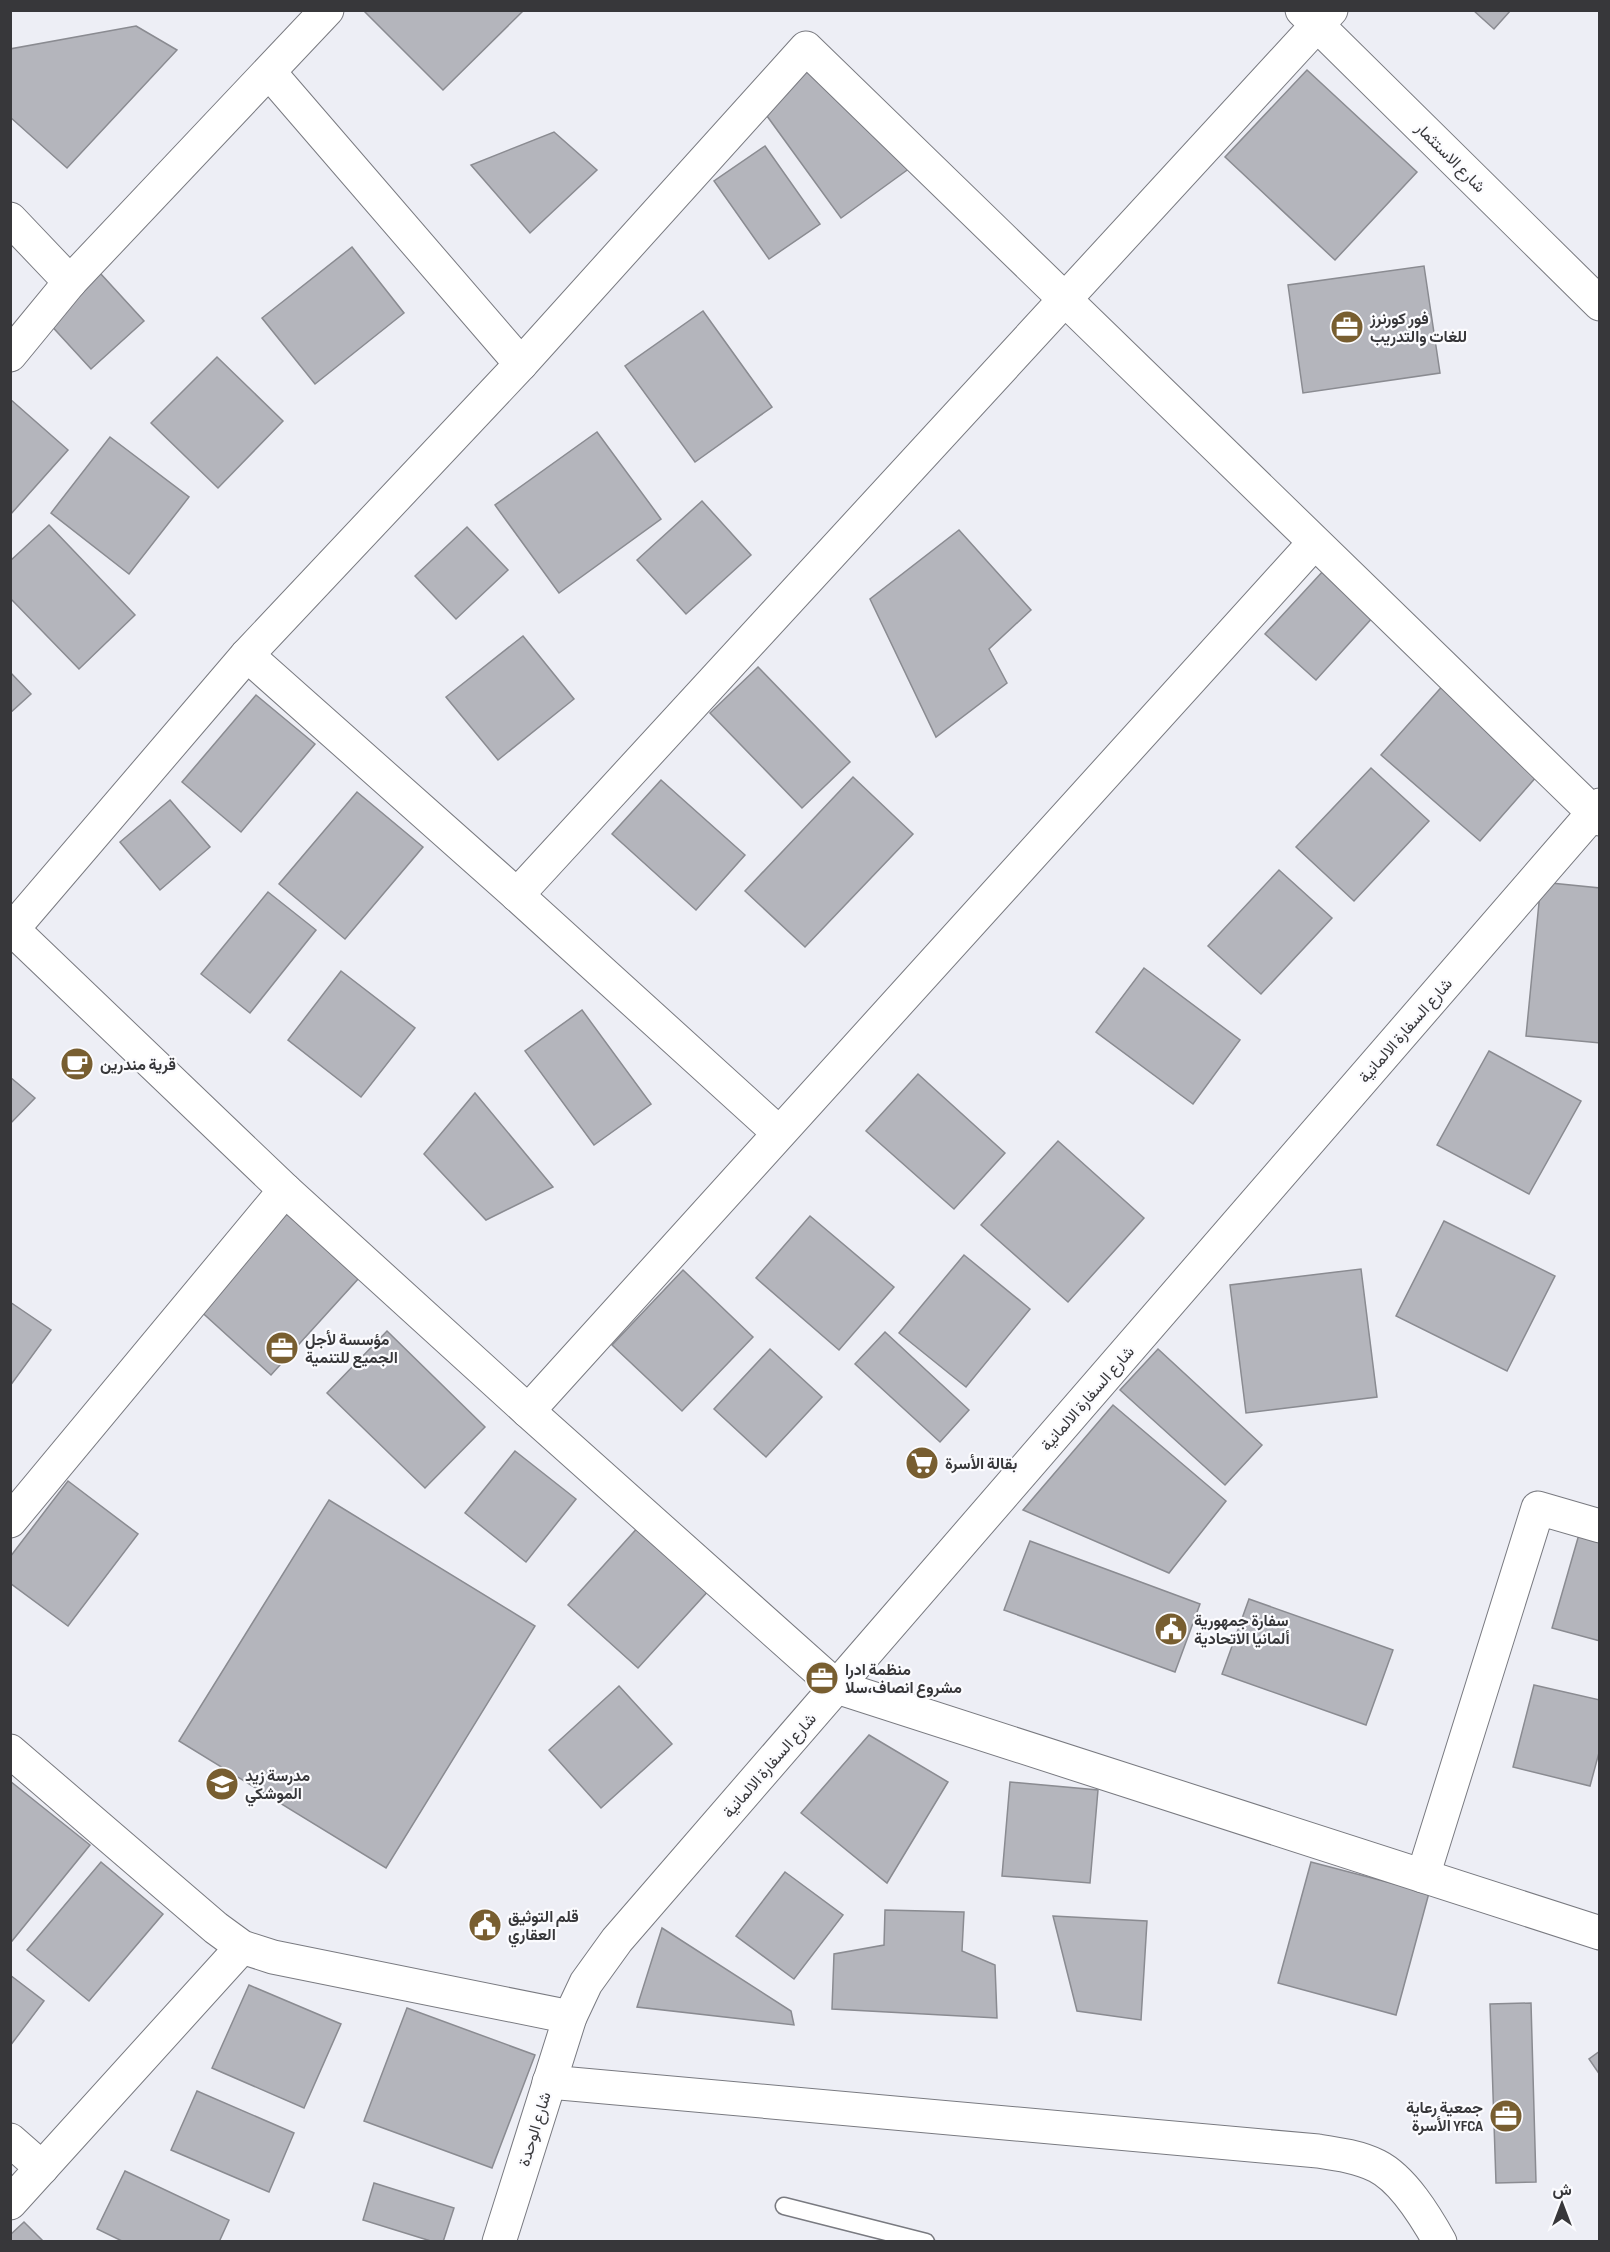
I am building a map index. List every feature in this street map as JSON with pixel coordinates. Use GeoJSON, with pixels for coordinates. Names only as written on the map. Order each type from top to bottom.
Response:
{"type":"FeatureCollection","features":[{"type":"Feature","properties":{"kind":"street"},"geometry":{"type":"LineString","coordinates":[[10,355],[70,282],[327,10]]}},
{"type":"Feature","properties":{"kind":"street"},"geometry":{"type":"LineString","coordinates":[[517,896],[1064,300],[1317,15]]}},
{"type":"Feature","properties":{"kind":"street","name":"شارع الاستثمار"},"geometry":{"type":"LineString","coordinates":[[1317,15],[1599,304]]}},
{"type":"Feature","properties":{"kind":"street"},"geometry":{"type":"LineString","coordinates":[[1597,812],[1314,543],[806,48],[521,364],[247,656],[11,929],[285,1190],[837,1687],[1599,1933]]}},
{"type":"Feature","properties":{"kind":"street"},"geometry":{"type":"LineString","coordinates":[[269,72],[521,364]]}},
{"type":"Feature","properties":{"kind":"street"},"geometry":{"type":"LineString","coordinates":[[10,219],[70,282]]}},
{"type":"Feature","properties":{"kind":"street"},"geometry":{"type":"LineString","coordinates":[[528,1411],[1314,543]]}},
{"type":"Feature","properties":{"kind":"street"},"geometry":{"type":"LineString","coordinates":[[247,656],[779,1133]]}},
{"type":"Feature","properties":{"kind":"street","name":"شارع السفارة الالمانية"},"geometry":{"type":"LineString","coordinates":[[570,2017],[586,1983],[617,1940],[1597,812]]}},
{"type":"Feature","properties":{"kind":"street"},"geometry":{"type":"LineString","coordinates":[[10,1521],[285,1190]]}},
{"type":"Feature","properties":{"kind":"street"},"geometry":{"type":"LineString","coordinates":[[1423,1876],[1538,1508],[1599,1526]]}},
{"type":"Feature","properties":{"kind":"street"},"geometry":{"type":"LineString","coordinates":[[10,1751],[216,1928],[242,1947],[273,1957],[570,2017]]}},
{"type":"Feature","properties":{"kind":"street"},"geometry":{"type":"LineString","coordinates":[[10,2203],[242,1947]]}},
{"type":"Feature","properties":{"kind":"street","name":"شارع الوحدة"},"geometry":{"type":"LineString","coordinates":[[499,2241],[570,2017]]}},
{"type":"Feature","properties":{"kind":"street"},"geometry":{"type":"LineString","coordinates":[[549,2082],[1318,2151],[1349,2156],[1379,2167],[1405,2189],[1426,2215],[1440,2241]]}},
{"type":"Feature","properties":{"kind":"street"},"geometry":{"type":"LineString","coordinates":[[10,2140],[42,2168]]}},
{"type":"Feature","properties":{"kind":"lane"},"geometry":{"type":"LineString","coordinates":[[784,2206],[926,2241]]}},
{"type":"Feature","properties":{"kind":"building"},"geometry":{"type":"Polygon","coordinates":[[[363,10],[524,10],[443,90],[363,10]]]}},
{"type":"Feature","properties":{"kind":"building"},"geometry":{"type":"Polygon","coordinates":[[[1473,10],[1511,10],[1494,29],[1473,10]]]}},
{"type":"Feature","properties":{"kind":"building"},"geometry":{"type":"Polygon","coordinates":[[[136,26],[177,50],[67,168],[10,117],[10,49],[136,26]]]}},
{"type":"Feature","properties":{"kind":"building"},"geometry":{"type":"Polygon","coordinates":[[[800,62],[910,168],[841,218],[759,105],[800,62]]]}},
{"type":"Feature","properties":{"kind":"building"},"geometry":{"type":"Polygon","coordinates":[[[1307,70],[1417,172],[1335,260],[1225,157],[1307,70]]]}},
{"type":"Feature","properties":{"kind":"building"},"geometry":{"type":"Polygon","coordinates":[[[554,132],[597,170],[530,233],[471,165],[554,132]]]}},
{"type":"Feature","properties":{"kind":"building"},"geometry":{"type":"Polygon","coordinates":[[[765,146],[820,224],[769,259],[714,181],[765,146]]]}},
{"type":"Feature","properties":{"kind":"building"},"geometry":{"type":"Polygon","coordinates":[[[352,247],[404,313],[315,384],[262,318],[352,247]]]}},
{"type":"Feature","properties":{"kind":"building"},"geometry":{"type":"Polygon","coordinates":[[[1424,266],[1440,373],[1303,393],[1288,285],[1424,266]]]}},
{"type":"Feature","properties":{"kind":"building"},"geometry":{"type":"Polygon","coordinates":[[[100,273],[144,321],[91,369],[47,321],[100,273]]]}},
{"type":"Feature","properties":{"kind":"building"},"geometry":{"type":"Polygon","coordinates":[[[703,311],[772,407],[695,462],[625,366],[703,311]]]}},
{"type":"Feature","properties":{"kind":"building"},"geometry":{"type":"Polygon","coordinates":[[[217,357],[283,421],[218,488],[151,423],[217,357]]]}},
{"type":"Feature","properties":{"kind":"building"},"geometry":{"type":"Polygon","coordinates":[[[10,399],[68,450],[10,515],[10,399]]]}},
{"type":"Feature","properties":{"kind":"building"},"geometry":{"type":"Polygon","coordinates":[[[597,432],[661,519],[559,593],[495,505],[597,432]]]}},
{"type":"Feature","properties":{"kind":"building"},"geometry":{"type":"Polygon","coordinates":[[[110,437],[189,497],[129,574],[51,513],[110,437]]]}},
{"type":"Feature","properties":{"kind":"building"},"geometry":{"type":"Polygon","coordinates":[[[702,501],[751,555],[686,614],[637,560],[702,501]]]}},
{"type":"Feature","properties":{"kind":"building"},"geometry":{"type":"Polygon","coordinates":[[[49,525],[135,615],[79,669],[10,598],[10,561],[49,525]]]}},
{"type":"Feature","properties":{"kind":"building"},"geometry":{"type":"Polygon","coordinates":[[[467,527],[508,570],[456,619],[415,576],[467,527]]]}},
{"type":"Feature","properties":{"kind":"building"},"geometry":{"type":"Polygon","coordinates":[[[959,530],[1031,610],[989,649],[1007,683],[936,737],[870,599],[959,530]]]}},
{"type":"Feature","properties":{"kind":"building"},"geometry":{"type":"Polygon","coordinates":[[[1324,570],[1374,616],[1316,680],[1265,634],[1324,570]]]}},
{"type":"Feature","properties":{"kind":"building"},"geometry":{"type":"Polygon","coordinates":[[[523,636],[574,699],[498,760],[446,697],[523,636]]]}},
{"type":"Feature","properties":{"kind":"building"},"geometry":{"type":"Polygon","coordinates":[[[758,667],[850,762],[802,808],[710,713],[758,667]]]}},
{"type":"Feature","properties":{"kind":"building"},"geometry":{"type":"Polygon","coordinates":[[[10,672],[31,694],[10,713],[10,672]]]}},
{"type":"Feature","properties":{"kind":"building"},"geometry":{"type":"Polygon","coordinates":[[[1454,673],[1552,759],[1480,841],[1381,755],[1454,673]]]}},
{"type":"Feature","properties":{"kind":"building"},"geometry":{"type":"Polygon","coordinates":[[[256,695],[315,744],[241,832],[182,782],[256,695]]]}},
{"type":"Feature","properties":{"kind":"building"},"geometry":{"type":"Polygon","coordinates":[[[1371,768],[1429,821],[1354,901],[1296,847],[1371,768]]]}},
{"type":"Feature","properties":{"kind":"building"},"geometry":{"type":"Polygon","coordinates":[[[853,777],[913,834],[805,947],[745,891],[853,777]]]}},
{"type":"Feature","properties":{"kind":"building"},"geometry":{"type":"Polygon","coordinates":[[[661,780],[745,855],[696,910],[612,834],[661,780]]]}},
{"type":"Feature","properties":{"kind":"building"},"geometry":{"type":"Polygon","coordinates":[[[357,792],[423,847],[345,939],[279,884],[357,792]]]}},
{"type":"Feature","properties":{"kind":"building"},"geometry":{"type":"Polygon","coordinates":[[[170,800],[210,847],[160,890],[120,842],[170,800]]]}},
{"type":"Feature","properties":{"kind":"building"},"geometry":{"type":"Polygon","coordinates":[[[1279,870],[1332,918],[1261,994],[1208,946],[1279,870]]]}},
{"type":"Feature","properties":{"kind":"building"},"geometry":{"type":"Polygon","coordinates":[[[1541,882],[1600,888],[1600,1043],[1526,1036],[1541,882]]]}},
{"type":"Feature","properties":{"kind":"building"},"geometry":{"type":"Polygon","coordinates":[[[268,892],[316,930],[250,1013],[201,974],[268,892]]]}},
{"type":"Feature","properties":{"kind":"building"},"geometry":{"type":"Polygon","coordinates":[[[1144,968],[1240,1040],[1193,1104],[1096,1032],[1144,968]]]}},
{"type":"Feature","properties":{"kind":"building"},"geometry":{"type":"Polygon","coordinates":[[[341,971],[415,1028],[361,1097],[288,1040],[341,971]]]}},
{"type":"Feature","properties":{"kind":"building"},"geometry":{"type":"Polygon","coordinates":[[[582,1010],[651,1104],[594,1145],[525,1051],[582,1010]]]}},
{"type":"Feature","properties":{"kind":"building"},"geometry":{"type":"Polygon","coordinates":[[[1489,1051],[1581,1101],[1529,1194],[1437,1145],[1489,1051]]]}},
{"type":"Feature","properties":{"kind":"building"},"geometry":{"type":"Polygon","coordinates":[[[918,1074],[1005,1153],[954,1209],[866,1131],[918,1074]]]}},
{"type":"Feature","properties":{"kind":"building"},"geometry":{"type":"Polygon","coordinates":[[[10,1077],[35,1098],[10,1124],[10,1077]]]}},
{"type":"Feature","properties":{"kind":"building"},"geometry":{"type":"Polygon","coordinates":[[[475,1093],[553,1187],[486,1220],[424,1154],[475,1093]]]}},
{"type":"Feature","properties":{"kind":"building"},"geometry":{"type":"Polygon","coordinates":[[[1058,1141],[1144,1218],[1068,1302],[981,1225],[1058,1141]]]}},
{"type":"Feature","properties":{"kind":"building"},"geometry":{"type":"Polygon","coordinates":[[[283,1210],[359,1278],[271,1375],[196,1307],[283,1210]]]}},
{"type":"Feature","properties":{"kind":"building"},"geometry":{"type":"Polygon","coordinates":[[[810,1216],[894,1287],[839,1350],[756,1278],[810,1216]]]}},
{"type":"Feature","properties":{"kind":"building"},"geometry":{"type":"Polygon","coordinates":[[[1444,1221],[1555,1276],[1507,1371],[1396,1316],[1444,1221]]]}},
{"type":"Feature","properties":{"kind":"building"},"geometry":{"type":"Polygon","coordinates":[[[964,1255],[1030,1309],[966,1387],[899,1333],[964,1255]]]}},
{"type":"Feature","properties":{"kind":"building"},"geometry":{"type":"Polygon","coordinates":[[[1361,1269],[1377,1397],[1246,1413],[1230,1285],[1361,1269]]]}},
{"type":"Feature","properties":{"kind":"building"},"geometry":{"type":"Polygon","coordinates":[[[683,1270],[753,1337],[682,1411],[612,1345],[683,1270]]]}},
{"type":"Feature","properties":{"kind":"building"},"geometry":{"type":"Polygon","coordinates":[[[10,1302],[51,1330],[10,1386],[10,1302]]]}},
{"type":"Feature","properties":{"kind":"building"},"geometry":{"type":"Polygon","coordinates":[[[387,1331],[485,1427],[425,1488],[327,1393],[387,1331]]]}},
{"type":"Feature","properties":{"kind":"building"},"geometry":{"type":"Polygon","coordinates":[[[885,1332],[969,1410],[940,1442],[855,1364],[885,1332]]]}},
{"type":"Feature","properties":{"kind":"building"},"geometry":{"type":"Polygon","coordinates":[[[770,1349],[822,1397],[766,1457],[714,1409],[770,1349]]]}},
{"type":"Feature","properties":{"kind":"building"},"geometry":{"type":"Polygon","coordinates":[[[1158,1349],[1262,1445],[1225,1485],[1120,1390],[1158,1349]]]}},
{"type":"Feature","properties":{"kind":"building"},"geometry":{"type":"Polygon","coordinates":[[[1113,1405],[1226,1501],[1169,1573],[1023,1510],[1113,1405]]]}},
{"type":"Feature","properties":{"kind":"building"},"geometry":{"type":"Polygon","coordinates":[[[515,1451],[576,1499],[526,1562],[465,1513],[515,1451]]]}},
{"type":"Feature","properties":{"kind":"building"},"geometry":{"type":"Polygon","coordinates":[[[68,1481],[138,1534],[68,1626],[10,1583],[10,1557],[68,1481]]]}},
{"type":"Feature","properties":{"kind":"building"},"geometry":{"type":"Polygon","coordinates":[[[329,1500],[535,1626],[386,1868],[179,1741],[329,1500]]]}},
{"type":"Feature","properties":{"kind":"building"},"geometry":{"type":"Polygon","coordinates":[[[641,1524],[711,1588],[638,1668],[568,1605],[641,1524]]]}},
{"type":"Feature","properties":{"kind":"building"},"geometry":{"type":"Polygon","coordinates":[[[1580,1531],[1600,1537],[1600,1641],[1552,1628],[1580,1531]]]}},
{"type":"Feature","properties":{"kind":"building"},"geometry":{"type":"Polygon","coordinates":[[[1030,1541],[1200,1604],[1175,1672],[1004,1610],[1030,1541]]]}},
{"type":"Feature","properties":{"kind":"building"},"geometry":{"type":"Polygon","coordinates":[[[1249,1599],[1393,1650],[1366,1725],[1222,1674],[1249,1599]]]}},
{"type":"Feature","properties":{"kind":"building"},"geometry":{"type":"Polygon","coordinates":[[[1534,1685],[1600,1700],[1600,1749],[1590,1786],[1513,1767],[1534,1685]]]}},
{"type":"Feature","properties":{"kind":"building"},"geometry":{"type":"Polygon","coordinates":[[[619,1686],[672,1744],[601,1808],[549,1750],[619,1686]]]}},
{"type":"Feature","properties":{"kind":"building"},"geometry":{"type":"Polygon","coordinates":[[[869,1735],[948,1782],[887,1883],[801,1813],[869,1735]]]}},
{"type":"Feature","properties":{"kind":"building"},"geometry":{"type":"Polygon","coordinates":[[[10,1781],[90,1845],[12,1941],[10,1940],[10,1781]]]}},
{"type":"Feature","properties":{"kind":"building"},"geometry":{"type":"Polygon","coordinates":[[[1010,1782],[1098,1790],[1090,1883],[1002,1876],[1010,1782]]]}},
{"type":"Feature","properties":{"kind":"building"},"geometry":{"type":"Polygon","coordinates":[[[101,1862],[163,1914],[89,2001],[27,1950],[101,1862]]]}},
{"type":"Feature","properties":{"kind":"building"},"geometry":{"type":"Polygon","coordinates":[[[1311,1862],[1429,1893],[1396,2015],[1278,1983],[1311,1862]]]}},
{"type":"Feature","properties":{"kind":"building"},"geometry":{"type":"Polygon","coordinates":[[[785,1872],[843,1915],[794,1979],[736,1936],[785,1872]]]}},
{"type":"Feature","properties":{"kind":"building"},"geometry":{"type":"Polygon","coordinates":[[[885,1910],[964,1912],[962,1951],[995,1965],[997,2018],[832,2009],[834,1954],[884,1945],[885,1910]]]}},
{"type":"Feature","properties":{"kind":"building"},"geometry":{"type":"Polygon","coordinates":[[[1053,1916],[1147,1921],[1141,2020],[1077,2011],[1053,1916]]]}},
{"type":"Feature","properties":{"kind":"building"},"geometry":{"type":"Polygon","coordinates":[[[662,1928],[791,2011],[794,2025],[637,2007],[662,1928]]]}},
{"type":"Feature","properties":{"kind":"building"},"geometry":{"type":"Polygon","coordinates":[[[10,1975],[44,2001],[10,2046],[10,1975]]]}},
{"type":"Feature","properties":{"kind":"building"},"geometry":{"type":"Polygon","coordinates":[[[249,1985],[341,2024],[304,2108],[212,2068],[249,1985]]]}},
{"type":"Feature","properties":{"kind":"building"},"geometry":{"type":"Polygon","coordinates":[[[1531,2003],[1536,2182],[1496,2183],[1490,2004],[1531,2003]]]}},
{"type":"Feature","properties":{"kind":"building"},"geometry":{"type":"Polygon","coordinates":[[[407,2008],[535,2055],[492,2168],[364,2121],[407,2008]]]}},
{"type":"Feature","properties":{"kind":"building"},"geometry":{"type":"Polygon","coordinates":[[[1600,2051],[1600,2075],[1589,2059],[1600,2051]]]}},
{"type":"Feature","properties":{"kind":"building"},"geometry":{"type":"Polygon","coordinates":[[[197,2091],[294,2133],[269,2192],[171,2150],[197,2091]]]}},
{"type":"Feature","properties":{"kind":"building"},"geometry":{"type":"Polygon","coordinates":[[[125,2171],[229,2220],[219,2242],[124,2242],[97,2229],[125,2171]]]}},
{"type":"Feature","properties":{"kind":"building"},"geometry":{"type":"Polygon","coordinates":[[[374,2183],[454,2208],[443,2242],[434,2242],[363,2220],[374,2183]]]}},
{"type":"Feature","properties":{"kind":"building"},"geometry":{"type":"Polygon","coordinates":[[[24,2222],[44,2242],[10,2242],[10,2235],[24,2222]]]}},
{"type":"Feature","properties":{"kind":"place","name":"فور كورنرز للغات والتدريب"},"geometry":{"type":"Point","coordinates":[1347,327]}},
{"type":"Feature","properties":{"kind":"place","name":"قرية مندرين"},"geometry":{"type":"Point","coordinates":[77,1064]}},
{"type":"Feature","properties":{"kind":"place","name":"مؤسسة لأجل الجميع للتنمية"},"geometry":{"type":"Point","coordinates":[282,1348]}},
{"type":"Feature","properties":{"kind":"place","name":"بقالة الأسرة"},"geometry":{"type":"Point","coordinates":[922,1463]}},
{"type":"Feature","properties":{"kind":"place","name":"سفارة جمهورية ألمانيا الاتحادية"},"geometry":{"type":"Point","coordinates":[1171,1629]}},
{"type":"Feature","properties":{"kind":"place","name":"منظمة ادرا مشروع انصاف،سلا"},"geometry":{"type":"Point","coordinates":[822,1678]}},
{"type":"Feature","properties":{"kind":"place","name":"مدرسة زيد الموشكي"},"geometry":{"type":"Point","coordinates":[222,1784]}},
{"type":"Feature","properties":{"kind":"place","name":"قلم التوثيق العقاري"},"geometry":{"type":"Point","coordinates":[485,1925]}},
{"type":"Feature","properties":{"kind":"place","name":"جمعية رعاية الأسرة YFCA"},"geometry":{"type":"Point","coordinates":[1506,2116]}}]}
